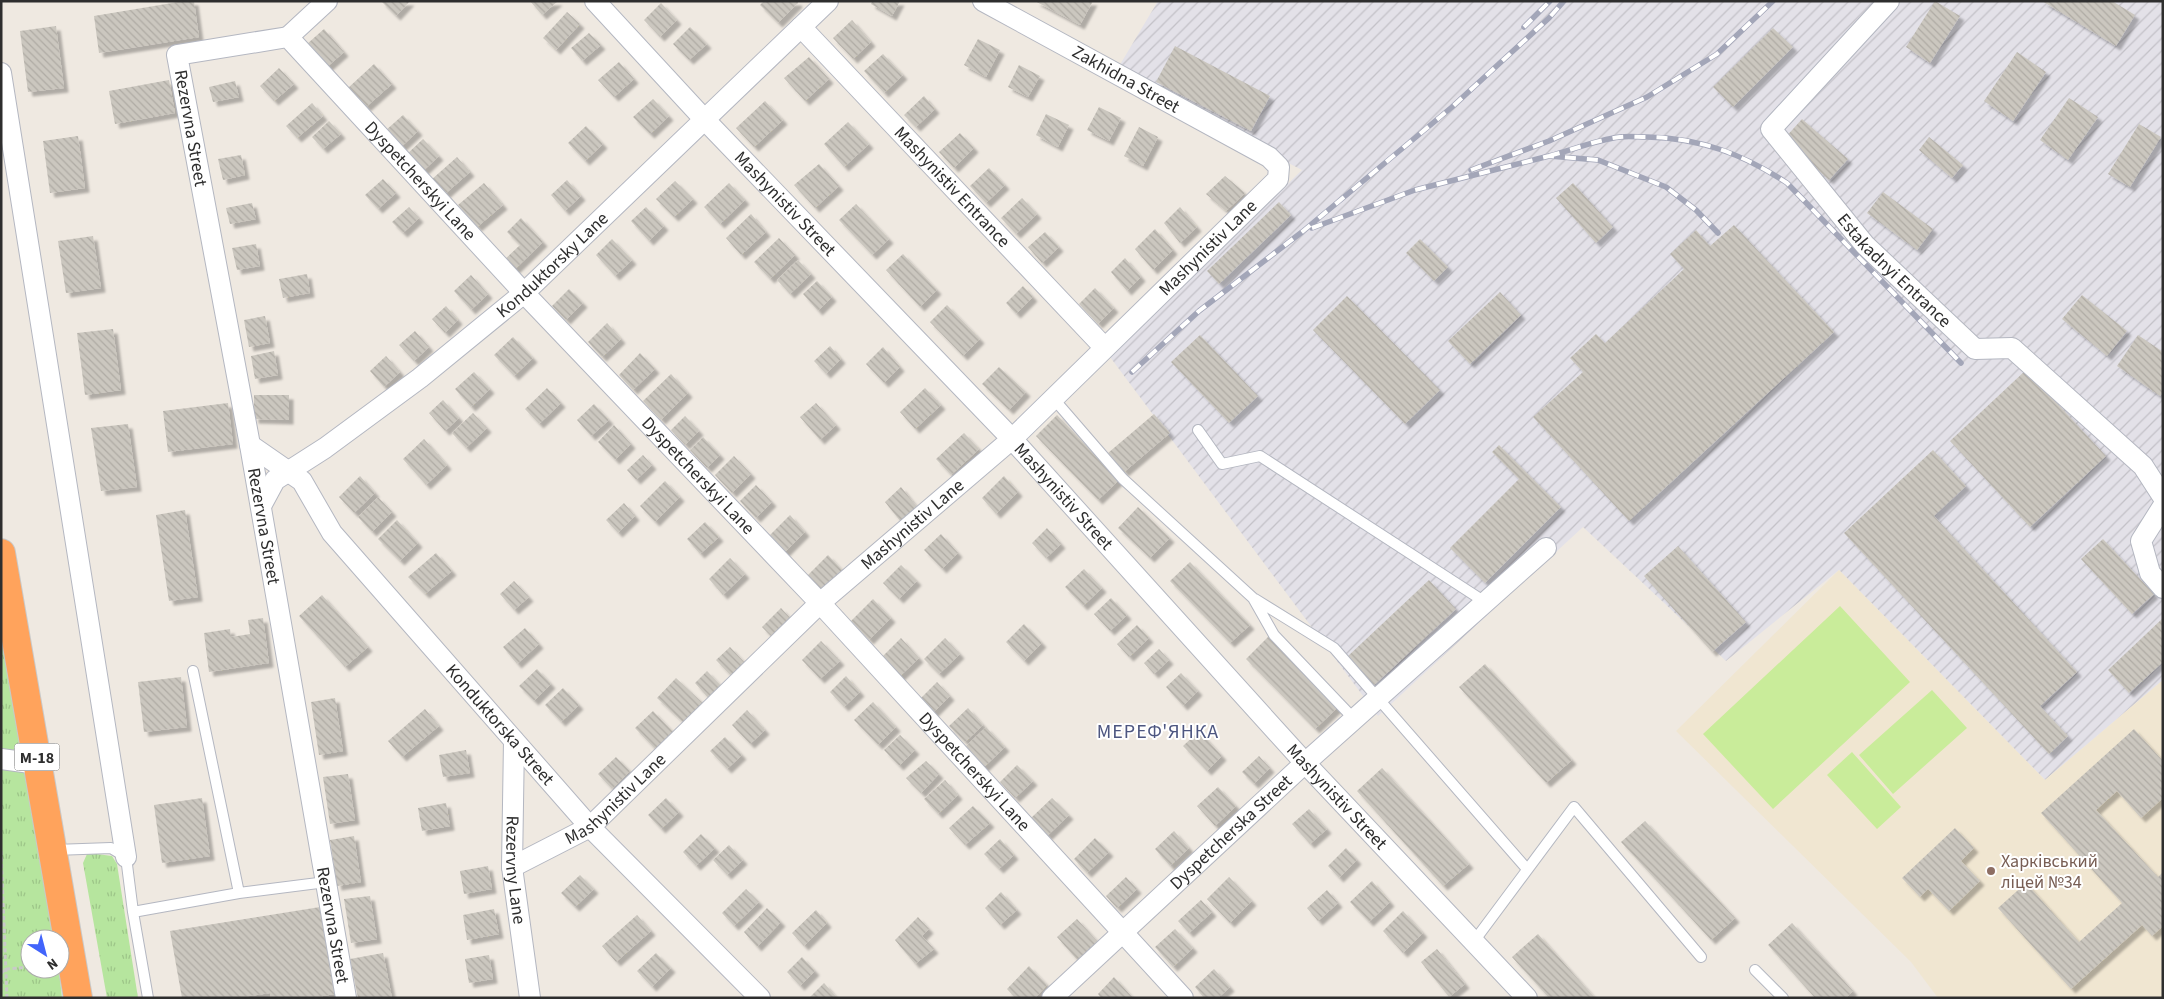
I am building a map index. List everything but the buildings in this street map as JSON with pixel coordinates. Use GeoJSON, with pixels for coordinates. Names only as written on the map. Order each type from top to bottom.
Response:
{"type":"FeatureCollection","features":[{"type":"Feature","properties":{"kind":"highway","name":"М-18"},"geometry":{"type":"LineString","coordinates":[[1,553],[78,998]]}},
{"type":"Feature","properties":{"kind":"street"},"geometry":{"type":"LineString","coordinates":[[288,37],[327,1]]}},
{"type":"Feature","properties":{"kind":"street","name":"Mashynistiv Street"},"geometry":{"type":"LineString","coordinates":[[595,1],[704,119],[1012,439],[1305,763],[1528,998]]}},
{"type":"Feature","properties":{"kind":"street","name":"Konduktorsky Lane"},"geometry":{"type":"LineString","coordinates":[[261,506],[275,480],[325,448],[420,378],[524,293],[828,1]]}},
{"type":"Feature","properties":{"kind":"street","name":"Zakhidna Street"},"geometry":{"type":"LineString","coordinates":[[983,1],[1269,157]]}},
{"type":"Feature","properties":{"kind":"street","name":"Estakadnyi Entrance"},"geometry":{"type":"LineString","coordinates":[[1889,1],[1771,129],[1865,246],[1975,350],[2012,348],[2143,466],[2163,497]]}},
{"type":"Feature","properties":{"kind":"street","name":"Mashynistiv Entrance"},"geometry":{"type":"LineString","coordinates":[[801,27],[1104,347]]}},
{"type":"Feature","properties":{"kind":"street","name":"Rezervna Street"},"geometry":{"type":"LineString","coordinates":[[288,37],[177,55],[261,506],[346,998]]}},
{"type":"Feature","properties":{"kind":"street","name":"Dyspetcherskyi Lane"},"geometry":{"type":"LineString","coordinates":[[288,37],[524,293],[820,603],[1183,998]]}},
{"type":"Feature","properties":{"kind":"street"},"geometry":{"type":"LineString","coordinates":[[1,73],[126,857]]}},
{"type":"Feature","properties":{"kind":"street","name":"Mashynistiv Lane"},"geometry":{"type":"LineString","coordinates":[[512,868],[590,828],[820,603],[1012,439],[1278,179],[1280,167],[1269,157]]}},
{"type":"Feature","properties":{"kind":"street","name":"Konduktorska Street"},"geometry":{"type":"LineString","coordinates":[[250,445],[302,481],[332,533],[590,828],[760,998]]}},
{"type":"Feature","properties":{"kind":"street"},"geometry":{"type":"LineString","coordinates":[[2163,506],[2141,541],[2150,573],[2163,588]]}},
{"type":"Feature","properties":{"kind":"street","name":"Dyspetcherska Street"},"geometry":{"type":"LineString","coordinates":[[1052,998],[1305,763],[1546,548]]}},
{"type":"Feature","properties":{"kind":"street","name":"Rezervny Lane"},"geometry":{"type":"LineString","coordinates":[[514,741],[512,868],[530,998]]}},
{"type":"Feature","properties":{"kind":"street"},"geometry":{"type":"LineString","coordinates":[[1,758],[38,764]]}},
{"type":"Feature","properties":{"kind":"lane"},"geometry":{"type":"LineString","coordinates":[[1053,398],[1123,479],[1253,598],[1334,648],[1527,869]]}},
{"type":"Feature","properties":{"kind":"lane"},"geometry":{"type":"LineString","coordinates":[[1198,430],[1222,464],[1260,456],[1279,471],[1486,602]]}},
{"type":"Feature","properties":{"kind":"lane"},"geometry":{"type":"LineString","coordinates":[[1253,598],[1274,635],[1354,719]]}},
{"type":"Feature","properties":{"kind":"lane"},"geometry":{"type":"LineString","coordinates":[[193,671],[239,893]]}},
{"type":"Feature","properties":{"kind":"lane"},"geometry":{"type":"LineString","coordinates":[[1475,940],[1574,807],[1701,957]]}},
{"type":"Feature","properties":{"kind":"lane"},"geometry":{"type":"LineString","coordinates":[[53,850],[111,848],[126,857],[133,912],[148,998]]}},
{"type":"Feature","properties":{"kind":"lane"},"geometry":{"type":"LineString","coordinates":[[133,912],[239,893],[326,882]]}},
{"type":"Feature","properties":{"kind":"lane"},"geometry":{"type":"LineString","coordinates":[[1755,970],[1783,998]]}},
{"type":"Feature","properties":{"kind":"path"},"geometry":{"type":"LineString","coordinates":[[1,851],[7,998]]}},
{"type":"Feature","properties":{"kind":"path"},"geometry":{"type":"LineString","coordinates":[[1,973],[6,969],[20,968]]}},
{"type":"Feature","properties":{"kind":"shaded area"},"geometry":{"type":"Polygon","coordinates":[[[1158,1],[2163,1],[2163,680],[2045,780],[1839,570],[1726,661],[1583,527],[1378,716],[1110,357],[1302,170],[1115,73],[1158,1]]]}},
{"type":"Feature","properties":{"kind":"shaded area","name":"Харківський ліцей №34"},"geometry":{"type":"Polygon","coordinates":[[[1839,570],[2045,780],[2163,680],[2163,998],[1938,998],[1911,962],[1676,731],[1839,570]]]}},
{"type":"Feature","properties":{"kind":"green space"},"geometry":{"type":"Polygon","coordinates":[[[1840,606],[1910,682],[1773,809],[1703,734],[1840,606]]]}},
{"type":"Feature","properties":{"kind":"green space"},"geometry":{"type":"Polygon","coordinates":[[[1,628],[53,929],[20,929],[20,979],[60,979],[62,998],[1,998],[1,628]]]}},
{"type":"Feature","properties":{"kind":"green space"},"geometry":{"type":"Polygon","coordinates":[[[1932,690],[1967,728],[1893,794],[1859,755],[1932,690]]]}},
{"type":"Feature","properties":{"kind":"green space"},"geometry":{"type":"Polygon","coordinates":[[[1852,752],[1901,807],[1877,829],[1827,775],[1852,752]]]}},
{"type":"Feature","properties":{"kind":"green space"},"geometry":{"type":"Polygon","coordinates":[[[1,851],[6,969],[1,973],[1,851]]]}},
{"type":"Feature","properties":{"kind":"green space"},"geometry":{"type":"Polygon","coordinates":[[[87,854],[112,856],[117,864],[138,998],[107,998],[83,863],[87,854]]]}},
{"type":"Feature","properties":{"kind":"railway"},"geometry":{"type":"LineString","coordinates":[[1524,27],[1550,1]]}},
{"type":"Feature","properties":{"kind":"railway"},"geometry":{"type":"LineString","coordinates":[[1132,372],[1199,311],[1302,232],[1452,107],[1549,18],[1564,1]]}},
{"type":"Feature","properties":{"kind":"railway"},"geometry":{"type":"LineString","coordinates":[[1471,170],[1549,141],[1647,97],[1717,54],[1773,1]]}},
{"type":"Feature","properties":{"kind":"railway"},"geometry":{"type":"LineString","coordinates":[[1549,156],[1611,138],[1647,137],[1703,144],[1754,164],[1787,183],[1961,363]]}},
{"type":"Feature","properties":{"kind":"railway"},"geometry":{"type":"LineString","coordinates":[[1312,228],[1415,190],[1549,156],[1598,160],[1666,187],[1696,210],[1718,233]]}},
{"type":"Feature","properties":{"kind":"place","name":"Харківський ліцей №34"},"geometry":{"type":"Point","coordinates":[1991,871]}},
{"type":"Feature","properties":{"kind":"district","name":"МЕРЕФ'ЯНКА"},"geometry":{"type":"Point","coordinates":[1158,731]}}]}
